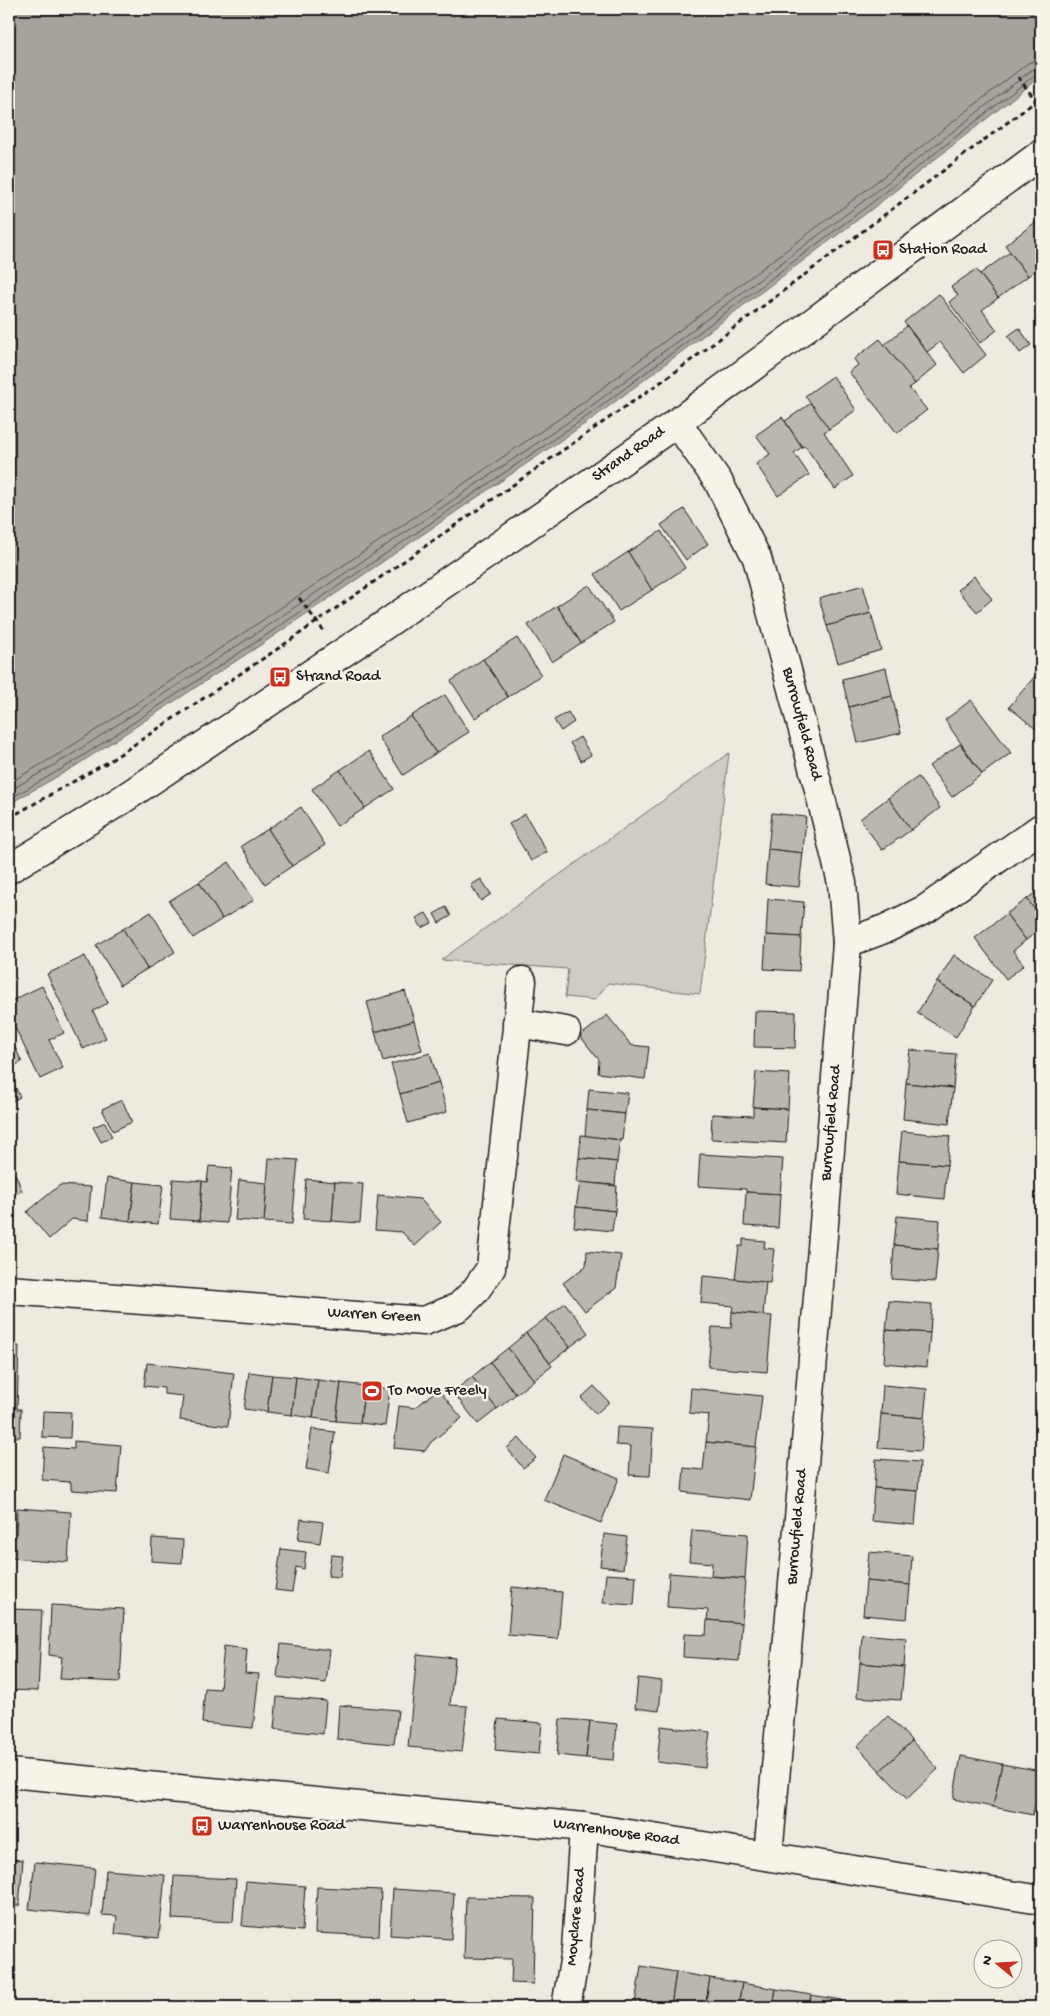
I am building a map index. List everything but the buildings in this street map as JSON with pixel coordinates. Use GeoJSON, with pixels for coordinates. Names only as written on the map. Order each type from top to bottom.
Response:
{"type":"FeatureCollection","features":[{"type":"Feature","properties":{"kind":"street"},"geometry":{"type":"LineString","coordinates":[[675,424],[1039,160]]}},
{"type":"Feature","properties":{"kind":"street","name":"Strand Road"},"geometry":{"type":"LineString","coordinates":[[9,869],[120,801],[383,626],[675,424]]}},
{"type":"Feature","properties":{"kind":"street","name":"Burrowfield Road"},"geometry":{"type":"LineString","coordinates":[[675,424],[688,438],[718,481],[757,558],[842,883],[847,943],[807,1431],[768,1855]]}},
{"type":"Feature","properties":{"kind":"street"},"geometry":{"type":"LineString","coordinates":[[847,943],[887,928],[926,909],[1041,828]]}},
{"type":"Feature","properties":{"kind":"street","name":"Warren Green"},"geometry":{"type":"LineString","coordinates":[[9,1290],[424,1321],[459,1307],[476,1291],[491,1268],[522,981]]}},
{"type":"Feature","properties":{"kind":"street"},"geometry":{"type":"LineString","coordinates":[[517,1023],[566,1031]]}},
{"type":"Feature","properties":{"kind":"street","name":"Warrenhouse Road"},"geometry":{"type":"LineString","coordinates":[[9,1773],[584,1827],[1041,1900]]}},
{"type":"Feature","properties":{"kind":"street","name":"Moyclare Road"},"geometry":{"type":"LineString","coordinates":[[566,2007],[576,1950],[584,1827]]}},
{"type":"Feature","properties":{"kind":"path"},"geometry":{"type":"LineString","coordinates":[[1018,78],[1041,108]]}},
{"type":"Feature","properties":{"kind":"path"},"geometry":{"type":"LineString","coordinates":[[9,818],[108,762],[317,621],[678,370],[1036,102]]}},
{"type":"Feature","properties":{"kind":"path"},"geometry":{"type":"LineString","coordinates":[[300,598],[317,621]]}},
{"type":"Feature","properties":{"kind":"shaded area"},"geometry":{"type":"Polygon","coordinates":[[[729,753],[700,994],[608,983],[595,1000],[565,997],[568,969],[441,960],[729,753]]]}},
{"type":"Feature","properties":{"kind":"water"},"geometry":{"type":"Polygon","coordinates":[[[9,9],[1041,9],[1041,76],[868,212],[592,419],[262,644],[74,767],[9,804],[9,9]]]}},
{"type":"Feature","properties":{"kind":"place","name":"Station Road"},"geometry":{"type":"Point","coordinates":[883,250]}},
{"type":"Feature","properties":{"kind":"place","name":"Strand Road"},"geometry":{"type":"Point","coordinates":[280,677]}},
{"type":"Feature","properties":{"kind":"place","name":"To Move Freely"},"geometry":{"type":"Point","coordinates":[372,1391]}},
{"type":"Feature","properties":{"kind":"place","name":"Warrenhouse Road"},"geometry":{"type":"Point","coordinates":[202,1826]}}]}
